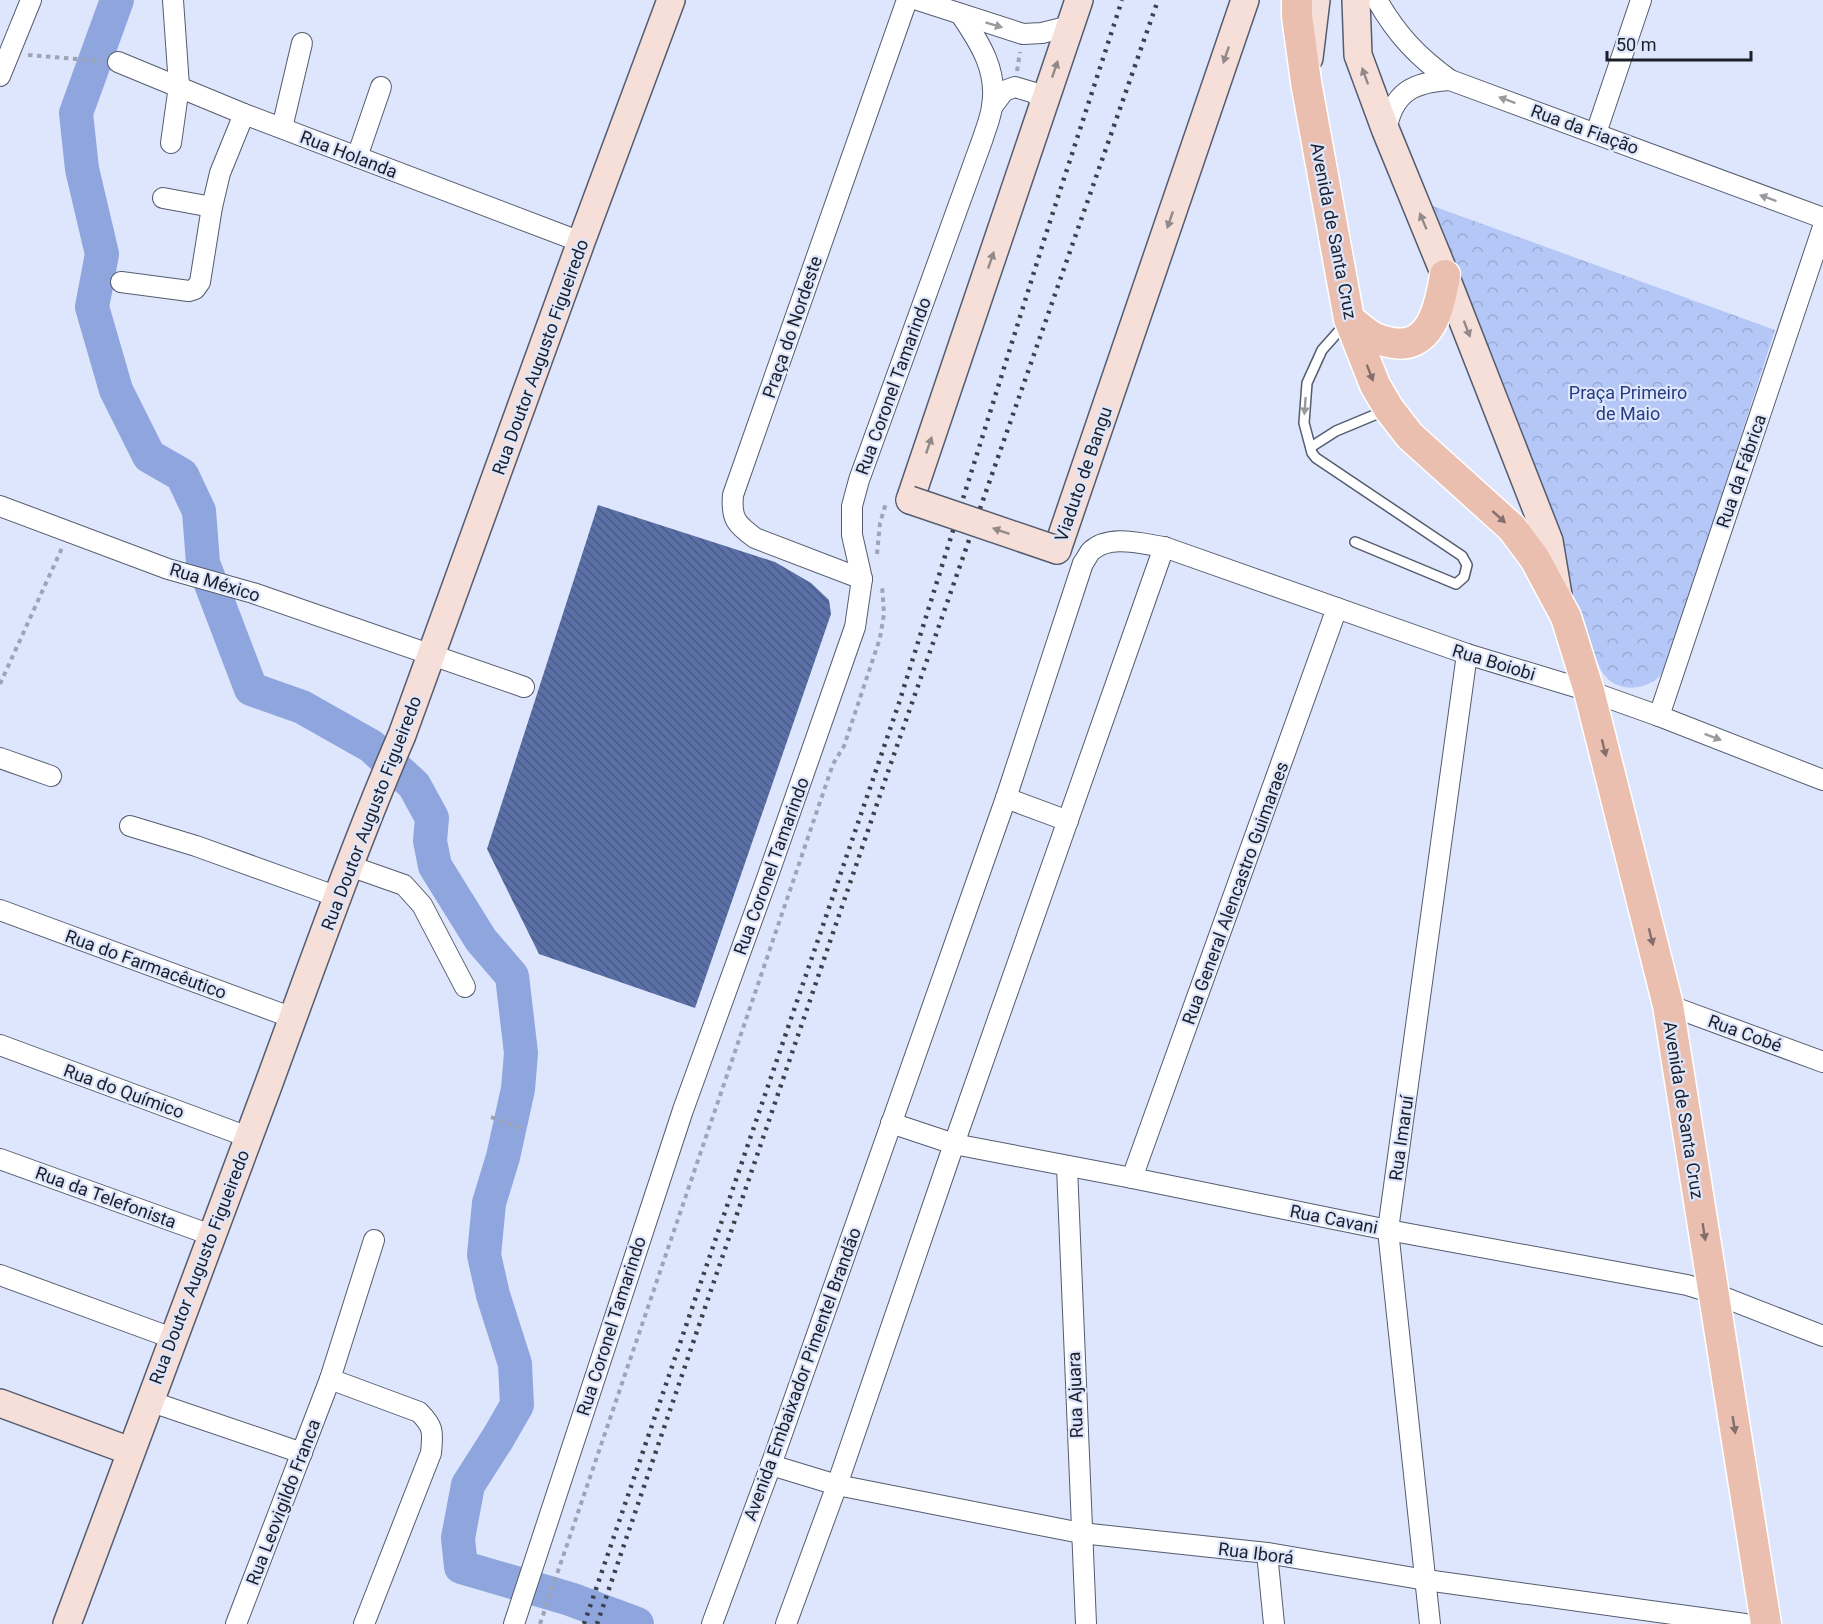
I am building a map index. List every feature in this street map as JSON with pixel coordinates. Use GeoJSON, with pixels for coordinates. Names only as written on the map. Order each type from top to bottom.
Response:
{"type":"FeatureCollection","features":[{"type":"Feature","properties":{"kind":"main road","name":"Avenida de Santa Cruz"},"geometry":{"type":"LineString","coordinates":[[1297,0],[1306,82],[1349,319],[1375,385],[1389,409],[1410,436],[1512,528],[1535,559],[1566,617],[1589,691],[1668,1005],[1766,1624]]}},
{"type":"Feature","properties":{"kind":"main road"},"geometry":{"type":"LineString","coordinates":[[1349,319],[1375,338],[1397,344],[1413,342],[1426,332],[1436,317],[1446,275]]}},
{"type":"Feature","properties":{"kind":"street"},"geometry":{"type":"LineString","coordinates":[[0,76],[5,52],[31,0]]}},
{"type":"Feature","properties":{"kind":"street"},"geometry":{"type":"LineString","coordinates":[[171,142],[179,86],[173,0]]}},
{"type":"Feature","properties":{"kind":"street","name":"Rua Doutor Augusto Figueiredo"},"geometry":{"type":"LineString","coordinates":[[67,1624],[338,897],[432,655],[671,0]]}},
{"type":"Feature","properties":{"kind":"street","name":"Praça do Nordeste"},"geometry":{"type":"LineString","coordinates":[[862,579],[755,538],[741,528],[732,512],[732,495],[907,0]]}},
{"type":"Feature","properties":{"kind":"street"},"geometry":{"type":"LineString","coordinates":[[918,0],[1023,34],[1042,33],[1070,26]]}},
{"type":"Feature","properties":{"kind":"street"},"geometry":{"type":"LineString","coordinates":[[1041,112],[1079,0]]}},
{"type":"Feature","properties":{"kind":"street","name":"Viaduto de Bangu"},"geometry":{"type":"LineString","coordinates":[[1041,112],[910,500],[1057,550],[1245,0]]}},
{"type":"Feature","properties":{"kind":"street"},"geometry":{"type":"LineString","coordinates":[[1306,82],[1316,0]]}},
{"type":"Feature","properties":{"kind":"street","name":"Avenida de Santa Cruz"},"geometry":{"type":"LineString","coordinates":[[1356,0],[1358,55],[1549,541],[1560,605]]}},
{"type":"Feature","properties":{"kind":"street","name":"Rua da Fiação"},"geometry":{"type":"LineString","coordinates":[[1377,0],[1406,43],[1450,80],[1823,218]]}},
{"type":"Feature","properties":{"kind":"street"},"geometry":{"type":"LineString","coordinates":[[1596,133],[1641,0]]}},
{"type":"Feature","properties":{"kind":"street","name":"Rua Coronel Tamarindo"},"geometry":{"type":"LineString","coordinates":[[516,1618],[683,1110],[855,627],[862,579],[852,535],[852,506],[859,480],[983,138],[992,107],[993,82],[989,63],[980,43],[961,15]]}},
{"type":"Feature","properties":{"kind":"street"},"geometry":{"type":"LineString","coordinates":[[282,128],[302,43]]}},
{"type":"Feature","properties":{"kind":"street","name":"Rua Holanda"},"geometry":{"type":"LineString","coordinates":[[118,62],[244,114],[581,242]]}},
{"type":"Feature","properties":{"kind":"street"},"geometry":{"type":"LineString","coordinates":[[1386,131],[1389,114],[1398,99],[1414,86],[1429,81],[1450,80]]}},
{"type":"Feature","properties":{"kind":"street"},"geometry":{"type":"LineString","coordinates":[[357,157],[381,87]]}},
{"type":"Feature","properties":{"kind":"street"},"geometry":{"type":"LineString","coordinates":[[992,107],[1004,91],[1015,87],[1035,93],[1040,100],[1041,112]]}},
{"type":"Feature","properties":{"kind":"street"},"geometry":{"type":"LineString","coordinates":[[121,282],[189,291],[195,289],[200,282],[220,173],[244,114]]}},
{"type":"Feature","properties":{"kind":"street"},"geometry":{"type":"LineString","coordinates":[[163,198],[212,207]]}},
{"type":"Feature","properties":{"kind":"street","name":"Rua da Fábrica"},"geometry":{"type":"LineString","coordinates":[[1659,716],[1823,227]]}},
{"type":"Feature","properties":{"kind":"street","name":"Rua México"},"geometry":{"type":"LineString","coordinates":[[0,506],[168,569],[253,593],[524,687]]}},
{"type":"Feature","properties":{"kind":"street","name":"Avenida Embaixador Pimentel Brandão"},"geometry":{"type":"LineString","coordinates":[[712,1624],[771,1465],[1006,798],[1083,563],[1091,551],[1104,543],[1118,542],[1164,547]]}},
{"type":"Feature","properties":{"kind":"street"},"geometry":{"type":"LineString","coordinates":[[786,1624],[837,1485],[1164,547]]}},
{"type":"Feature","properties":{"kind":"street","name":"Rua Boiobi"},"geometry":{"type":"LineString","coordinates":[[1164,547],[1467,654],[1589,691],[1823,780]]}},
{"type":"Feature","properties":{"kind":"street","name":"Rua General Alencastro Guimaraes"},"geometry":{"type":"LineString","coordinates":[[1132,1178],[1337,608]]}},
{"type":"Feature","properties":{"kind":"street","name":"Rua Imaruí"},"geometry":{"type":"LineString","coordinates":[[1430,1624],[1388,1230],[1467,654]]}},
{"type":"Feature","properties":{"kind":"street"},"geometry":{"type":"LineString","coordinates":[[0,758],[51,776]]}},
{"type":"Feature","properties":{"kind":"street"},"geometry":{"type":"LineString","coordinates":[[1006,798],[1068,821]]}},
{"type":"Feature","properties":{"kind":"street"},"geometry":{"type":"LineString","coordinates":[[130,826],[196,846],[338,897]]}},
{"type":"Feature","properties":{"kind":"street"},"geometry":{"type":"LineString","coordinates":[[350,866],[404,885],[411,891],[432,922],[465,987]]}},
{"type":"Feature","properties":{"kind":"street","name":"Rua do Farmacêutico"},"geometry":{"type":"LineString","coordinates":[[0,910],[293,1018]]}},
{"type":"Feature","properties":{"kind":"street","name":"Rua Cobé"},"geometry":{"type":"LineString","coordinates":[[1668,1005],[1823,1062]]}},
{"type":"Feature","properties":{"kind":"street","name":"Rua do Químico"},"geometry":{"type":"LineString","coordinates":[[0,1044],[248,1137]]}},
{"type":"Feature","properties":{"kind":"street"},"geometry":{"type":"LineString","coordinates":[[891,1123],[954,1144]]}},
{"type":"Feature","properties":{"kind":"street","name":"Rua Cavani"},"geometry":{"type":"LineString","coordinates":[[954,1144],[1388,1230],[1687,1285],[1823,1336]]}},
{"type":"Feature","properties":{"kind":"street","name":"Rua da Telefonista"},"geometry":{"type":"LineString","coordinates":[[0,1159],[212,1235]]}},
{"type":"Feature","properties":{"kind":"street","name":"Rua Ajuara"},"geometry":{"type":"LineString","coordinates":[[1067,1167],[1086,1624]]}},
{"type":"Feature","properties":{"kind":"street","name":"Rua Leovigildo Franca"},"geometry":{"type":"LineString","coordinates":[[236,1624],[330,1379],[374,1240]]}},
{"type":"Feature","properties":{"kind":"street"},"geometry":{"type":"LineString","coordinates":[[0,1275],[172,1338]]}},
{"type":"Feature","properties":{"kind":"street"},"geometry":{"type":"LineString","coordinates":[[330,1379],[419,1412],[429,1422],[433,1436],[431,1453],[364,1624]]}},
{"type":"Feature","properties":{"kind":"street"},"geometry":{"type":"LineString","coordinates":[[149,1401],[302,1453]]}},
{"type":"Feature","properties":{"kind":"street"},"geometry":{"type":"LineString","coordinates":[[1,1407],[130,1451]]}},
{"type":"Feature","properties":{"kind":"street","name":"Rua Iborá"},"geometry":{"type":"LineString","coordinates":[[771,1465],[837,1485],[1081,1533],[1267,1553],[1426,1580],[1745,1624]]}},
{"type":"Feature","properties":{"kind":"street"},"geometry":{"type":"LineString","coordinates":[[1267,1553],[1274,1624]]}},
{"type":"Feature","properties":{"kind":"lane"},"geometry":{"type":"LineString","coordinates":[[1349,319],[1322,350],[1307,383],[1304,423],[1312,453],[1316,458],[1462,556],[1467,565],[1464,577],[1456,584],[1355,542]]}},
{"type":"Feature","properties":{"kind":"lane"},"geometry":{"type":"LineString","coordinates":[[1311,447],[1336,431],[1389,409]]}},
{"type":"Feature","properties":{"kind":"path"},"geometry":{"type":"LineString","coordinates":[[5,52],[61,59],[118,62]]}},
{"type":"Feature","properties":{"kind":"path"},"geometry":{"type":"LineString","coordinates":[[0,684],[70,531]]}},
{"type":"Feature","properties":{"kind":"path"},"geometry":{"type":"LineString","coordinates":[[491,1117],[524,1129]]}},
{"type":"Feature","properties":{"kind":"green space","name":"Praça Primeiro de Maio"},"geometry":{"type":"Polygon","coordinates":[[[1430,205],[1775,330],[1667,666],[1656,680],[1648,684],[1630,688],[1621,686],[1613,683],[1602,672],[1430,205]]]}},
{"type":"Feature","properties":{"kind":"building"},"geometry":{"type":"Polygon","coordinates":[[[598,505],[775,562],[811,583],[829,600],[831,614],[695,1008],[539,954],[487,849],[598,505]]]}},
{"type":"Feature","properties":{"kind":"waterway"},"geometry":{"type":"LineString","coordinates":[[117,0],[76,113],[82,169],[102,254],[92,307],[116,390],[149,456],[182,475],[199,511],[203,563],[251,689],[302,707],[371,746],[414,785],[432,818],[430,841],[435,866],[481,940],[512,976],[521,1053],[518,1089],[503,1157],[489,1203],[484,1255],[493,1295],[515,1364],[517,1405],[468,1485],[458,1538],[461,1567],[570,1599],[637,1624]]}},
{"type":"Feature","properties":{"kind":"railway"},"geometry":{"type":"LineString","coordinates":[[584,1624],[899,703],[1122,0]]}},
{"type":"Feature","properties":{"kind":"railway"},"geometry":{"type":"LineString","coordinates":[[597,1624],[891,763],[1158,0]]}}]}
